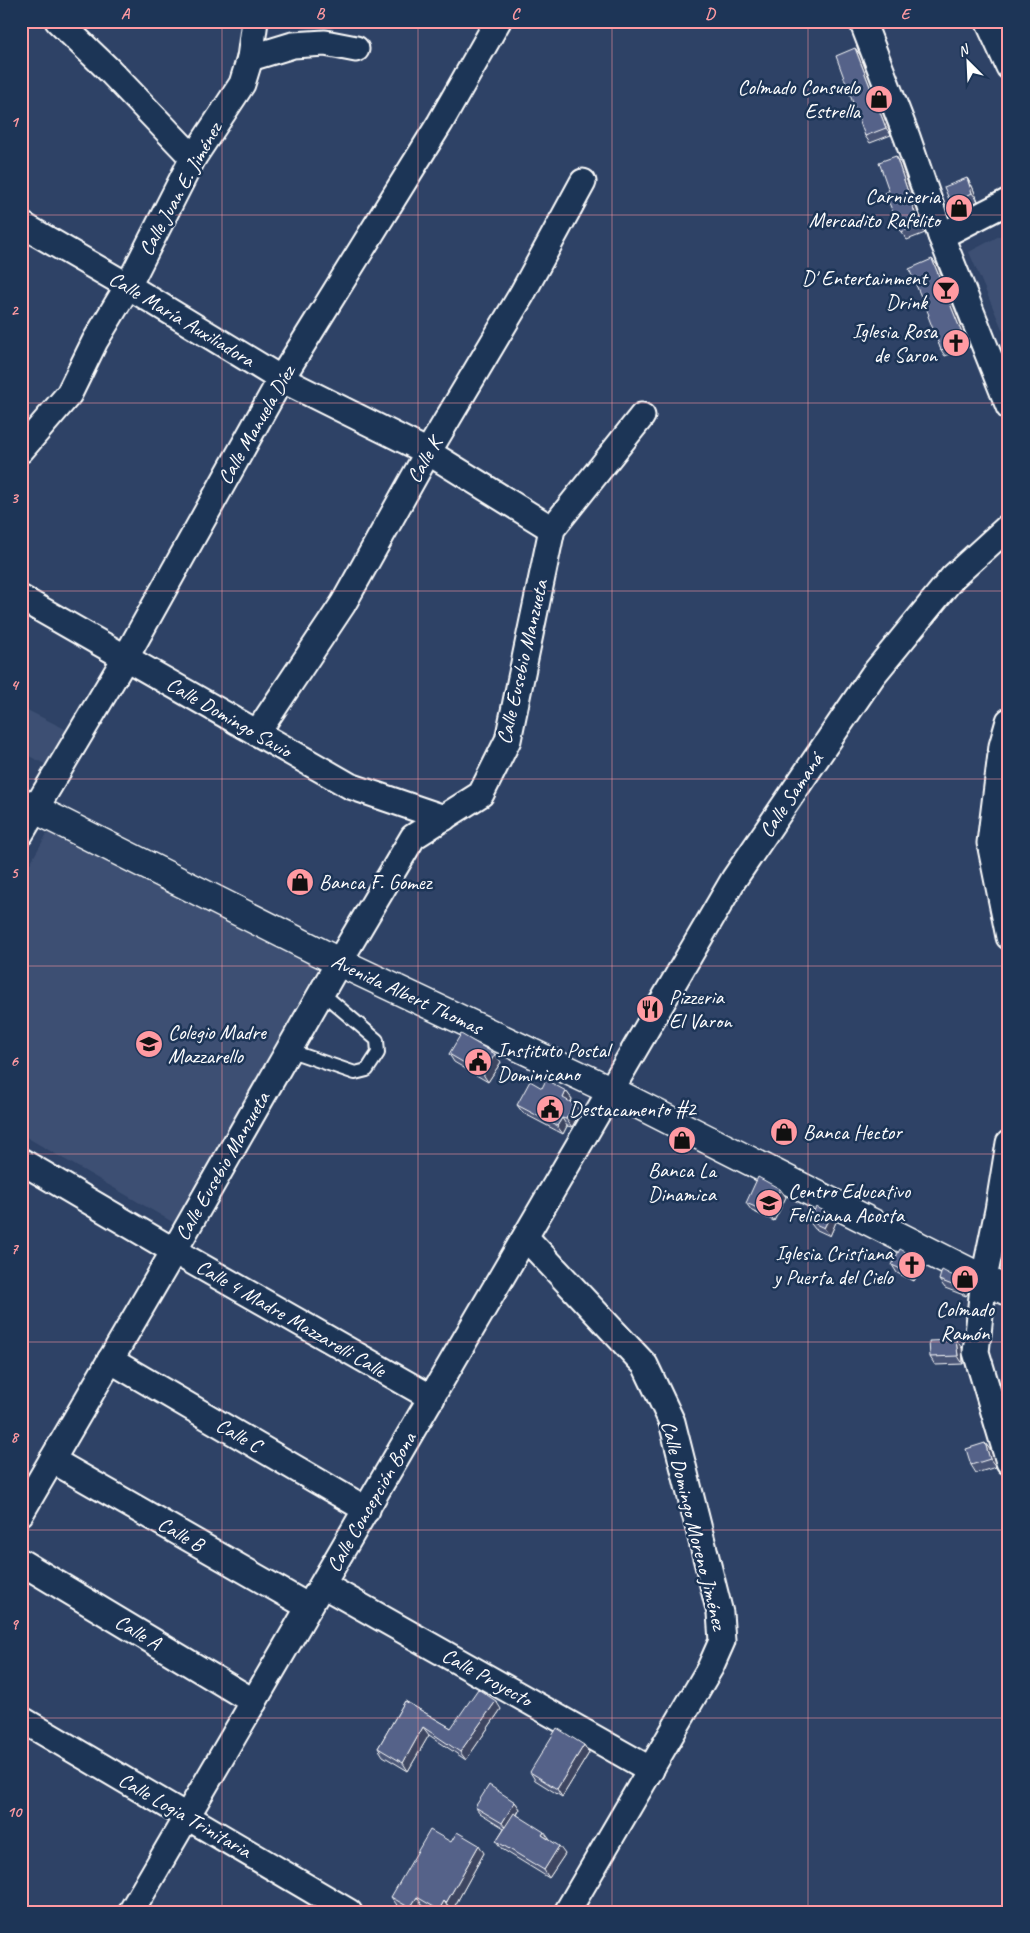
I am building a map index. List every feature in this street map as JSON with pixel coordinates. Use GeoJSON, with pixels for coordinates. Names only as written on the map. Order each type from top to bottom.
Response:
{"type":"FeatureCollection","features":[{"type":"Feature","properties":{"kind":"main road","name":"Avenida Albert Thomas"},"geometry":{"type":"LineString","coordinates":[[28,806],[339,962],[610,1090],[1009,1292]]}},
{"type":"Feature","properties":{"kind":"street"},"geometry":{"type":"LineString","coordinates":[[58,21],[109,70],[192,158]]}},
{"type":"Feature","properties":{"kind":"street","name":"Calle Juan E. Jiménez"},"geometry":{"type":"LineString","coordinates":[[21,450],[69,394],[96,341],[128,286],[192,158],[242,84],[250,58],[255,21]]}},
{"type":"Feature","properties":{"kind":"street"},"geometry":{"type":"LineString","coordinates":[[988,21],[1009,66]]}},
{"type":"Feature","properties":{"kind":"street","name":"Calle Manuela Díez"},"geometry":{"type":"LineString","coordinates":[[21,833],[28,806],[126,657],[281,379],[434,131],[494,22]]}},
{"type":"Feature","properties":{"kind":"street"},"geometry":{"type":"LineString","coordinates":[[868,24],[941,236],[1002,374],[1009,407]]}},
{"type":"Feature","properties":{"kind":"street"},"geometry":{"type":"LineString","coordinates":[[250,58],[293,45],[325,43],[356,49]]}},
{"type":"Feature","properties":{"kind":"street","name":"Calle K"},"geometry":{"type":"LineString","coordinates":[[257,733],[343,604],[428,452],[522,294],[583,182]]}},
{"type":"Feature","properties":{"kind":"street"},"geometry":{"type":"LineString","coordinates":[[941,236],[1009,200]]}},
{"type":"Feature","properties":{"kind":"street","name":"Calle María Auxiliadora"},"geometry":{"type":"LineString","coordinates":[[21,224],[128,286],[281,379],[428,452],[552,529]]}},
{"type":"Feature","properties":{"kind":"street","name":"Calle Eusebio Manzueta"},"geometry":{"type":"LineString","coordinates":[[21,1513],[174,1251],[321,992],[413,837],[481,794],[508,740],[552,529],[642,416]]}},
{"type":"Feature","properties":{"kind":"street","name":"Calle Samaná"},"geometry":{"type":"LineString","coordinates":[[610,1090],[734,879],[873,675],[953,577],[1009,526]]}},
{"type":"Feature","properties":{"kind":"street","name":"Calle Domingo Savio"},"geometry":{"type":"LineString","coordinates":[[21,598],[350,786],[444,818]]}},
{"type":"Feature","properties":{"kind":"street"},"geometry":{"type":"LineString","coordinates":[[1009,721],[1002,746],[990,844],[1009,937]]}},
{"type":"Feature","properties":{"kind":"street","name":"Calle Concepción Bona"},"geometry":{"type":"LineString","coordinates":[[131,1912],[526,1238],[610,1090]]}},
{"type":"Feature","properties":{"kind":"street"},"geometry":{"type":"LineString","coordinates":[[1009,1143],[984,1278],[976,1352],[1009,1462]]}},
{"type":"Feature","properties":{"kind":"street","name":"Calle 4 Madre Mazzarelli Calle"},"geometry":{"type":"LineString","coordinates":[[21,1162],[432,1398]]}},
{"type":"Feature","properties":{"kind":"street","name":"Calle Domingo Moreno Jiménez"},"geometry":{"type":"LineString","coordinates":[[526,1238],[645,1365],[672,1422],[720,1613],[722,1641],[710,1668],[567,1912]]}},
{"type":"Feature","properties":{"kind":"street","name":"Calle C"},"geometry":{"type":"LineString","coordinates":[[110,1360],[367,1510]]}},
{"type":"Feature","properties":{"kind":"street","name":"Calle B"},"geometry":{"type":"LineString","coordinates":[[52,1460],[309,1607]]}},
{"type":"Feature","properties":{"kind":"street","name":"Calle A"},"geometry":{"type":"LineString","coordinates":[[21,1562],[254,1702]]}},
{"type":"Feature","properties":{"kind":"street","name":"Calle Proyecto"},"geometry":{"type":"LineString","coordinates":[[323,1585],[651,1770]]}},
{"type":"Feature","properties":{"kind":"street","name":"Calle Logia Trinitaria"},"geometry":{"type":"LineString","coordinates":[[21,1719],[349,1912]]}},
{"type":"Feature","properties":{"kind":"lane"},"geometry":{"type":"LineString","coordinates":[[288,1050],[354,1073],[367,1070],[378,1053],[378,1040],[321,992]]}},
{"type":"Feature","properties":{"kind":"shaded area"},"geometry":{"type":"Polygon","coordinates":[[[1009,231],[1009,345],[969,252],[1009,231]]]}},
{"type":"Feature","properties":{"kind":"shaded area"},"geometry":{"type":"Polygon","coordinates":[[[21,707],[69,731],[51,767],[21,752],[21,707]]]}},
{"type":"Feature","properties":{"kind":"shaded area","name":"Colegio Madre Mazzarello"},"geometry":{"type":"Polygon","coordinates":[[[59,813],[326,953],[176,1224],[21,1134],[21,879],[59,813]]]}},
{"type":"Feature","properties":{"kind":"building"},"geometry":{"type":"Polygon","coordinates":[[[855,48],[886,128],[865,136],[836,56],[855,48]]]}},
{"type":"Feature","properties":{"kind":"building"},"geometry":{"type":"Polygon","coordinates":[[[896,156],[919,225],[901,232],[885,193],[889,191],[879,162],[896,156]]]}},
{"type":"Feature","properties":{"kind":"building"},"geometry":{"type":"Polygon","coordinates":[[[967,178],[972,193],[951,204],[944,187],[967,178]]]}},
{"type":"Feature","properties":{"kind":"building"},"geometry":{"type":"Polygon","coordinates":[[[932,259],[965,341],[941,350],[929,315],[909,269],[932,259]]]}},
{"type":"Feature","properties":{"kind":"building","name":"Instituto Postal Dominicano"},"geometry":{"type":"Polygon","coordinates":[[[461,1034],[495,1054],[483,1074],[449,1054],[461,1034]]]}},
{"type":"Feature","properties":{"kind":"building","name":"Destacamento #2"},"geometry":{"type":"Polygon","coordinates":[[[546,1080],[566,1091],[563,1098],[574,1104],[566,1119],[562,1118],[557,1126],[517,1105],[530,1081],[542,1088],[546,1080]]]}},
{"type":"Feature","properties":{"kind":"building"},"geometry":{"type":"Polygon","coordinates":[[[758,1177],[780,1189],[769,1213],[746,1203],[758,1177]]]}},
{"type":"Feature","properties":{"kind":"building"},"geometry":{"type":"Polygon","coordinates":[[[816,1207],[831,1214],[824,1228],[809,1221],[816,1207]]]}},
{"type":"Feature","properties":{"kind":"building"},"geometry":{"type":"Polygon","coordinates":[[[900,1249],[917,1258],[909,1273],[892,1265],[900,1249]]]}},
{"type":"Feature","properties":{"kind":"building"},"geometry":{"type":"Polygon","coordinates":[[[942,1270],[963,1281],[960,1288],[939,1280],[942,1270]]]}},
{"type":"Feature","properties":{"kind":"building"},"geometry":{"type":"Polygon","coordinates":[[[1004,1318],[1009,1318],[1009,1366],[1003,1349],[1004,1318]]]}},
{"type":"Feature","properties":{"kind":"building"},"geometry":{"type":"Polygon","coordinates":[[[956,1340],[958,1356],[930,1357],[929,1341],[956,1340]]]}},
{"type":"Feature","properties":{"kind":"building"},"geometry":{"type":"Polygon","coordinates":[[[985,1443],[990,1459],[971,1465],[966,1449],[985,1443]]]}},
{"type":"Feature","properties":{"kind":"building"},"geometry":{"type":"Polygon","coordinates":[[[478,1689],[496,1701],[460,1752],[423,1727],[403,1763],[378,1748],[405,1701],[451,1728],[478,1689]]]}},
{"type":"Feature","properties":{"kind":"building"},"geometry":{"type":"Polygon","coordinates":[[[557,1728],[584,1745],[557,1789],[530,1772],[557,1728]]]}},
{"type":"Feature","properties":{"kind":"building"},"geometry":{"type":"Polygon","coordinates":[[[489,1785],[515,1802],[502,1823],[475,1807],[489,1785]]]}},
{"type":"Feature","properties":{"kind":"building"},"geometry":{"type":"Polygon","coordinates":[[[514,1813],[544,1832],[542,1835],[559,1846],[544,1870],[496,1841],[514,1813]]]}},
{"type":"Feature","properties":{"kind":"building"},"geometry":{"type":"Polygon","coordinates":[[[430,1830],[451,1842],[457,1832],[479,1845],[446,1903],[444,1901],[439,1910],[417,1897],[410,1908],[391,1897],[430,1830]]]}},
{"type":"Feature","properties":{"kind":"place","name":"Colmado Consuelo Estrella"},"geometry":{"type":"Point","coordinates":[879,99]}},
{"type":"Feature","properties":{"kind":"place","name":"Carniceria Mercadito Rafelito"},"geometry":{"type":"Point","coordinates":[959,208]}},
{"type":"Feature","properties":{"kind":"place","name":"D' Entertainment Drink"},"geometry":{"type":"Point","coordinates":[946,290]}},
{"type":"Feature","properties":{"kind":"place","name":"Iglesia Rosa de Saron"},"geometry":{"type":"Point","coordinates":[956,343]}},
{"type":"Feature","properties":{"kind":"place","name":"Banca F. Gomez"},"geometry":{"type":"Point","coordinates":[300,882]}},
{"type":"Feature","properties":{"kind":"place","name":"Pizzeria El Varon"},"geometry":{"type":"Point","coordinates":[650,1009]}},
{"type":"Feature","properties":{"kind":"place","name":"Colegio Madre Mazzarello"},"geometry":{"type":"Point","coordinates":[149,1044]}},
{"type":"Feature","properties":{"kind":"place","name":"Instituto Postal Dominicano"},"geometry":{"type":"Point","coordinates":[478,1062]}},
{"type":"Feature","properties":{"kind":"place","name":"Destacamento #2"},"geometry":{"type":"Point","coordinates":[550,1109]}},
{"type":"Feature","properties":{"kind":"place","name":"Banca Hector"},"geometry":{"type":"Point","coordinates":[784,1132]}},
{"type":"Feature","properties":{"kind":"place","name":"Banca La Dinamica"},"geometry":{"type":"Point","coordinates":[682,1140]}},
{"type":"Feature","properties":{"kind":"place","name":"Centro Educativo Feliciana Acosta"},"geometry":{"type":"Point","coordinates":[769,1203]}},
{"type":"Feature","properties":{"kind":"place","name":"Iglesia Cristiana y Puerta del Cielo"},"geometry":{"type":"Point","coordinates":[912,1265]}},
{"type":"Feature","properties":{"kind":"place","name":"Colmado Ramón"},"geometry":{"type":"Point","coordinates":[965,1279]}}]}
